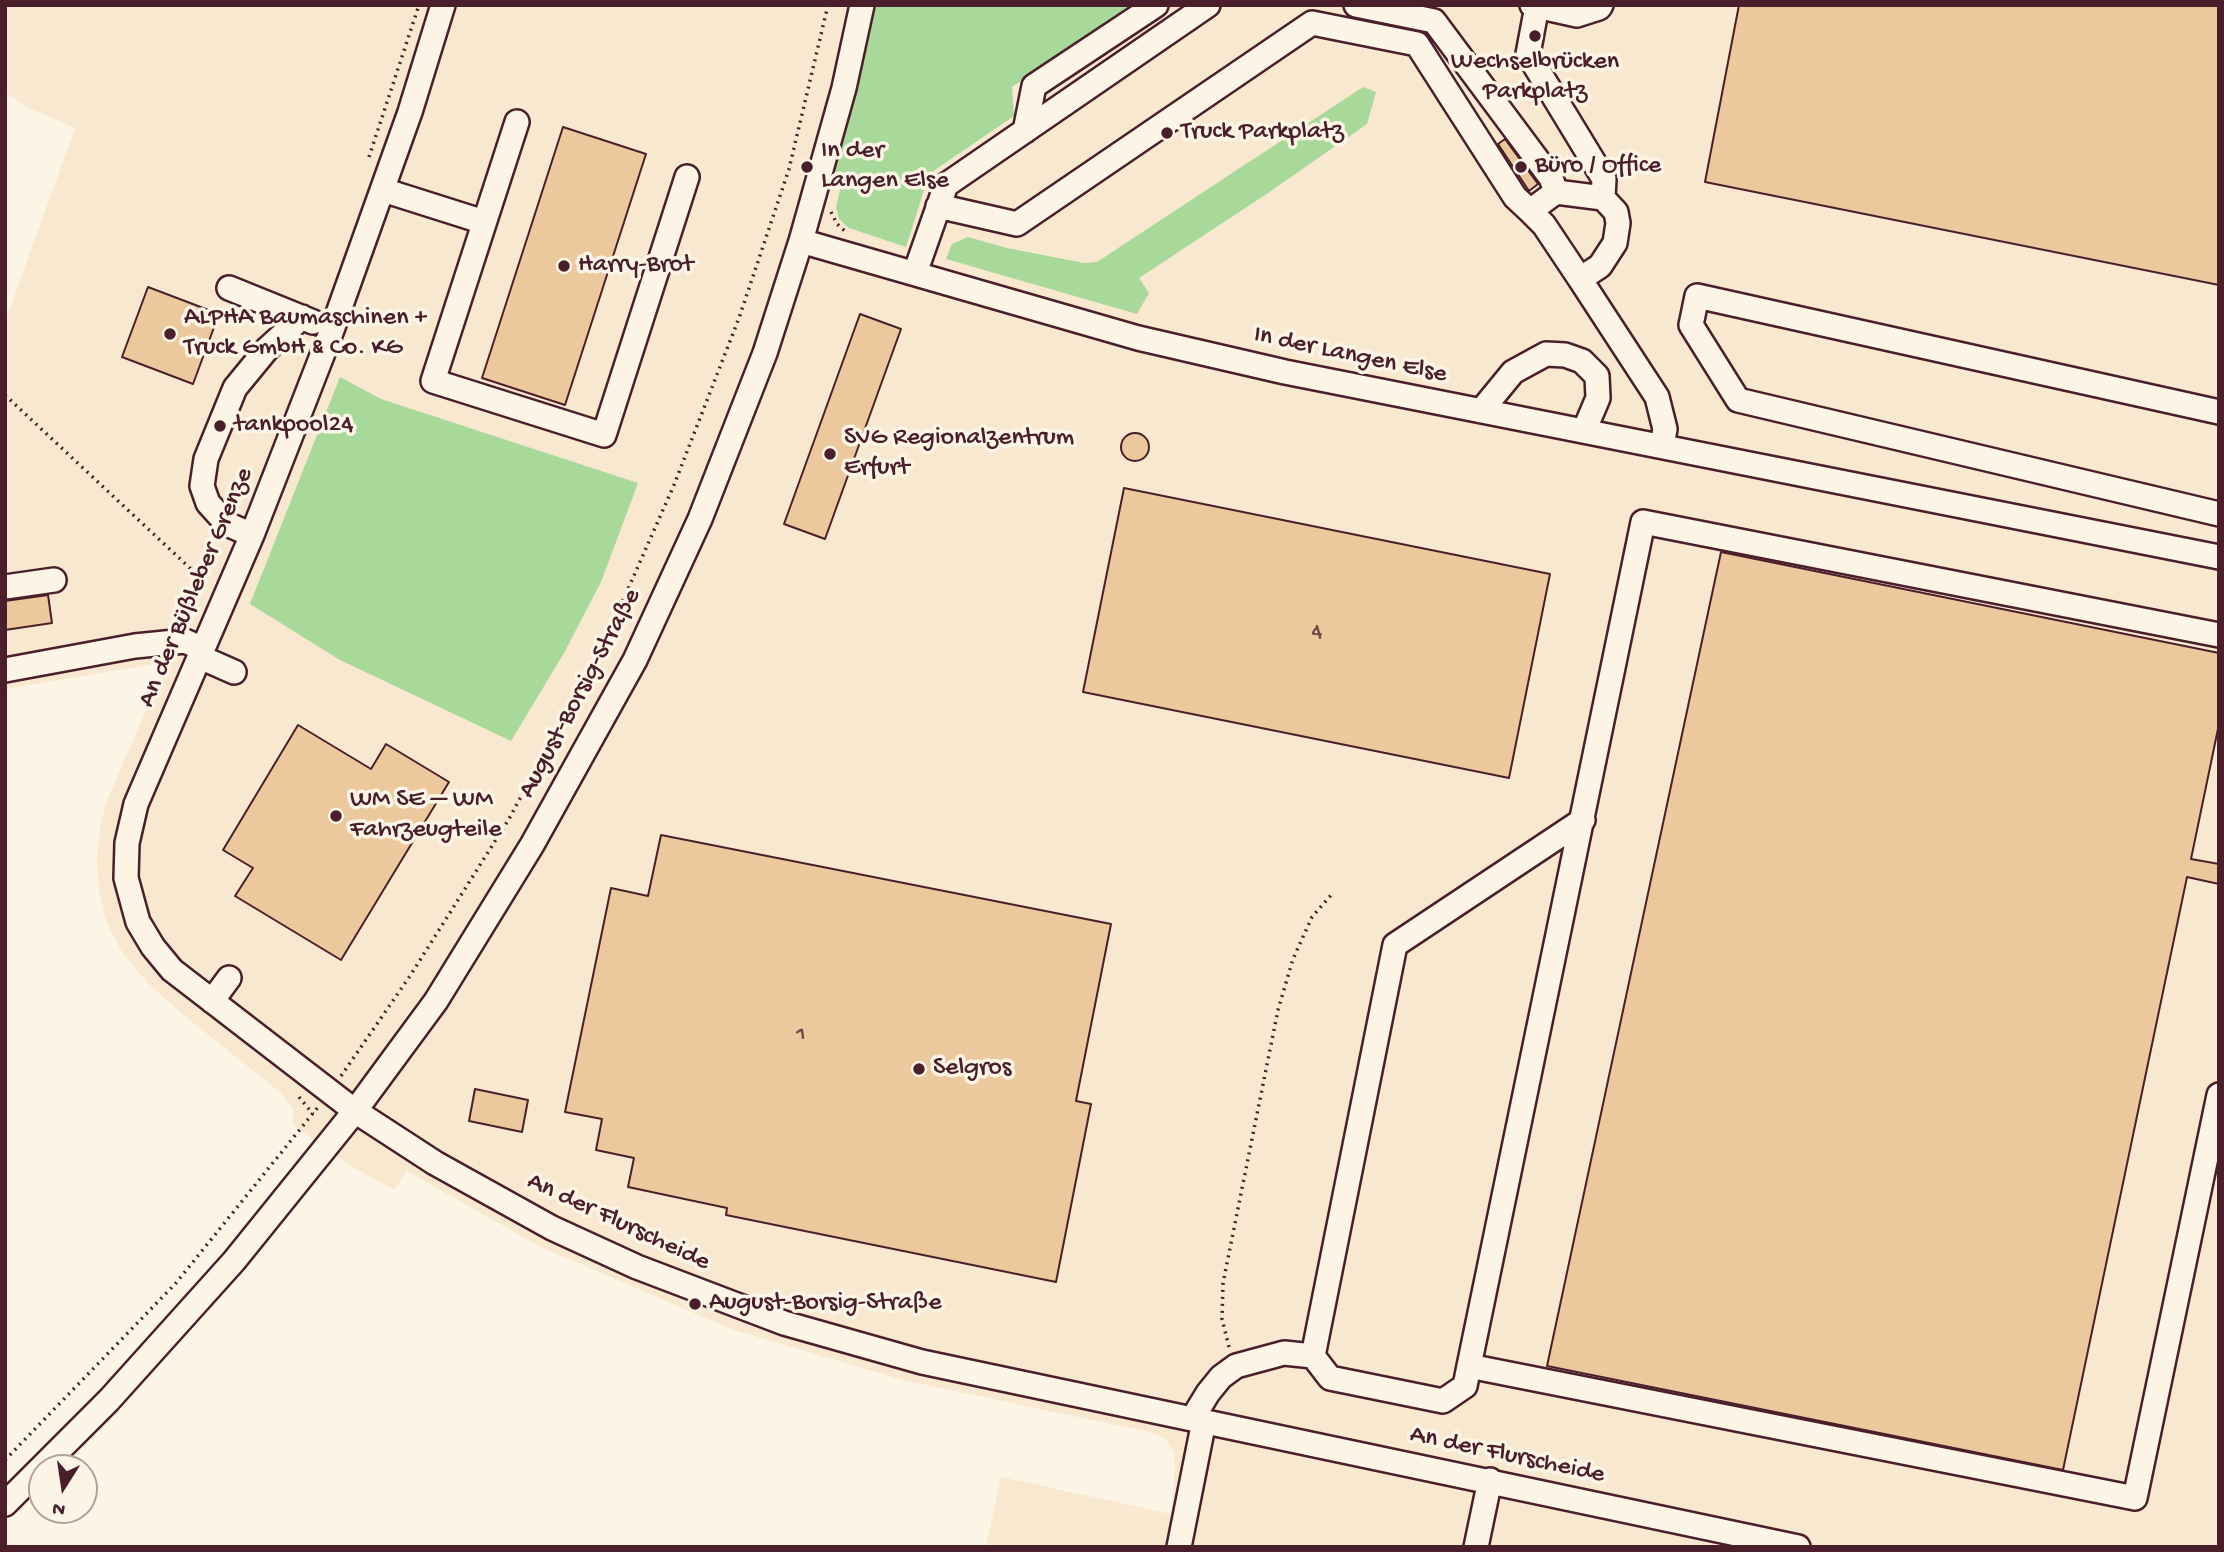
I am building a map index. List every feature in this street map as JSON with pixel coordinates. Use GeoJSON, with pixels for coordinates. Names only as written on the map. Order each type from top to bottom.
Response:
{"type":"FeatureCollection","features":[{"type":"Feature","properties":{"kind":"street","name":"An der Büßleber Grenze"},"geometry":{"type":"LineString","coordinates":[[355,1111],[332,1081],[212,1001],[172,970],[153,947],[138,922],[126,878],[125,860],[136,804],[252,535],[332,330],[383,190],[443,5]]}},
{"type":"Feature","properties":{"kind":"street","name":"August-Borsig-Straße"},"geometry":{"type":"LineString","coordinates":[[5,1504],[109,1400],[234,1261],[355,1111],[436,1001],[531,845],[635,660],[710,493],[765,353],[801,241],[844,88],[862,5]]}},
{"type":"Feature","properties":{"kind":"street"},"geometry":{"type":"LineString","coordinates":[[1025,131],[1034,86],[1156,5]]}},
{"type":"Feature","properties":{"kind":"street"},"geometry":{"type":"LineString","coordinates":[[915,274],[946,185],[1208,5]]}},
{"type":"Feature","properties":{"kind":"street"},"geometry":{"type":"LineString","coordinates":[[1356,5],[1434,21],[1551,178],[1556,192]]}},
{"type":"Feature","properties":{"kind":"street"},"geometry":{"type":"LineString","coordinates":[[1601,5],[1577,15],[1535,6],[1528,54],[1604,179],[1602,198]]}},
{"type":"Feature","properties":{"kind":"street"},"geometry":{"type":"LineString","coordinates":[[938,206],[1017,224],[1312,23],[1418,44],[1515,197],[1544,225],[1657,397],[1665,429],[1662,446]]}},
{"type":"Feature","properties":{"kind":"street"},"geometry":{"type":"LineString","coordinates":[[517,122],[433,382],[604,435],[687,177]]}},
{"type":"Feature","properties":{"kind":"street"},"geometry":{"type":"LineString","coordinates":[[383,190],[484,222]]}},
{"type":"Feature","properties":{"kind":"street"},"geometry":{"type":"LineString","coordinates":[[1530,211],[1556,192],[1602,198],[1616,212],[1618,223],[1615,243],[1600,266],[1580,279]]}},
{"type":"Feature","properties":{"kind":"street","name":"In der Langen Else"},"geometry":{"type":"LineString","coordinates":[[801,241],[1139,338],[1285,372],[2219,557]]}},
{"type":"Feature","properties":{"kind":"street"},"geometry":{"type":"LineString","coordinates":[[229,288],[332,330]]}},
{"type":"Feature","properties":{"kind":"street"},"geometry":{"type":"LineString","coordinates":[[2219,412],[1697,296],[1691,325],[1738,400],[2219,514]]}},
{"type":"Feature","properties":{"kind":"street"},"geometry":{"type":"LineString","coordinates":[[252,535],[226,524],[208,503],[202,486],[206,459],[234,388],[267,349],[302,317]]}},
{"type":"Feature","properties":{"kind":"street"},"geometry":{"type":"LineString","coordinates":[[1481,411],[1513,372],[1546,354],[1564,355],[1582,361],[1597,376],[1598,398],[1584,431]]}},
{"type":"Feature","properties":{"kind":"street"},"geometry":{"type":"LineString","coordinates":[[1179,1547],[1200,1420],[1197,1411],[1221,1377],[1237,1366],[1284,1353],[1313,1356],[1330,1378],[1443,1401],[1465,1386],[1643,522],[2219,635]]}},
{"type":"Feature","properties":{"kind":"street"},"geometry":{"type":"LineString","coordinates":[[5,587],[54,580]]}},
{"type":"Feature","properties":{"kind":"street"},"geometry":{"type":"LineString","coordinates":[[5,670],[185,641],[234,671]]}},
{"type":"Feature","properties":{"kind":"street"},"geometry":{"type":"LineString","coordinates":[[1313,1356],[1395,945],[1583,820]]}},
{"type":"Feature","properties":{"kind":"street"},"geometry":{"type":"LineString","coordinates":[[212,1001],[229,978]]}},
{"type":"Feature","properties":{"kind":"street"},"geometry":{"type":"LineString","coordinates":[[1469,1366],[2135,1498],[2219,1095]]}},
{"type":"Feature","properties":{"kind":"street","name":"An der Flurscheide"},"geometry":{"type":"LineString","coordinates":[[355,1111],[435,1163],[552,1228],[637,1267],[784,1323],[922,1362],[1798,1547]]}},
{"type":"Feature","properties":{"kind":"street"},"geometry":{"type":"LineString","coordinates":[[1476,1547],[1490,1480]]}},
{"type":"Feature","properties":{"kind":"path"},"geometry":{"type":"LineString","coordinates":[[5,1460],[176,1283],[266,1174],[332,1081],[348,1067],[410,976],[509,819],[613,622],[674,485],[734,331],[789,169],[828,5]]}},
{"type":"Feature","properties":{"kind":"path"},"geometry":{"type":"LineString","coordinates":[[789,169],[819,178]]}},
{"type":"Feature","properties":{"kind":"path"},"geometry":{"type":"LineString","coordinates":[[832,205],[831,212],[837,224],[847,233]]}},
{"type":"Feature","properties":{"kind":"path"},"geometry":{"type":"LineString","coordinates":[[5,395],[208,585],[227,594]]}},
{"type":"Feature","properties":{"kind":"path"},"geometry":{"type":"LineString","coordinates":[[1237,1366],[1222,1320],[1223,1283],[1229,1245],[1278,1010],[1293,959],[1312,917],[1332,894]]}},
{"type":"Feature","properties":{"kind":"path"},"geometry":{"type":"LineString","coordinates":[[332,1081],[348,1067]]}},
{"type":"Feature","properties":{"kind":"shaded area"},"geometry":{"type":"Polygon","coordinates":[[[5,5],[2219,5],[2219,1547],[986,1547],[1001,1477],[1171,1514],[1174,1452],[1166,1439],[1149,1432],[903,1380],[731,1329],[539,1246],[407,1171],[394,1190],[341,1160],[293,1125],[293,1109],[281,1093],[149,984],[123,954],[106,921],[99,890],[97,861],[100,827],[106,803],[167,662],[5,689],[5,322],[75,128],[27,107],[5,92],[5,5]]]}},
{"type":"Feature","properties":{"kind":"green space"},"geometry":{"type":"Polygon","coordinates":[[[874,5],[1132,5],[1012,87],[1014,116],[929,174],[906,247],[849,228],[839,219],[836,207],[843,177],[833,174],[874,5]]]}},
{"type":"Feature","properties":{"kind":"green space"},"geometry":{"type":"Polygon","coordinates":[[[1363,87],[1376,92],[1367,124],[1139,278],[1149,293],[1137,314],[946,259],[952,244],[968,237],[1007,248],[1084,263],[1097,262],[1363,87]]]}},
{"type":"Feature","properties":{"kind":"green space"},"geometry":{"type":"Polygon","coordinates":[[[340,377],[381,399],[638,483],[601,582],[564,653],[511,741],[340,660],[250,604],[340,377]]]}},
{"type":"Feature","properties":{"kind":"building"},"geometry":{"type":"Polygon","coordinates":[[[1739,5],[2219,5],[2219,285],[1705,182],[1739,5]]]}},
{"type":"Feature","properties":{"kind":"building","name":"Harry-Brot"},"geometry":{"type":"Polygon","coordinates":[[[563,127],[646,154],[565,405],[482,378],[563,127]]]}},
{"type":"Feature","properties":{"kind":"building"},"geometry":{"type":"Polygon","coordinates":[[[1505,139],[1538,184],[1529,191],[1498,144],[1505,139]]]}},
{"type":"Feature","properties":{"kind":"building"},"geometry":{"type":"Polygon","coordinates":[[[148,287],[219,314],[193,384],[122,357],[148,287]]]}},
{"type":"Feature","properties":{"kind":"building"},"geometry":{"type":"Polygon","coordinates":[[[860,314],[901,329],[825,539],[784,524],[860,314]]]}},
{"type":"Feature","properties":{"kind":"building"},"geometry":{"type":"Polygon","coordinates":[[[1135,433],[1145,437],[1149,447],[1145,457],[1135,461],[1125,457],[1121,447],[1125,437],[1135,433]]]}},
{"type":"Feature","properties":{"kind":"building"},"geometry":{"type":"Polygon","coordinates":[[[1124,488],[1550,574],[1509,778],[1083,692],[1124,488]]]}},
{"type":"Feature","properties":{"kind":"building"},"geometry":{"type":"Polygon","coordinates":[[[1721,552],[2219,653],[2219,724],[2191,859],[2219,864],[2219,884],[2187,877],[2063,1470],[1547,1366],[1721,552]]]}},
{"type":"Feature","properties":{"kind":"building"},"geometry":{"type":"Polygon","coordinates":[[[48,595],[52,623],[5,630],[5,601],[48,595]]]}},
{"type":"Feature","properties":{"kind":"building","name":"WM SE – WM Fahrzeugteile"},"geometry":{"type":"Polygon","coordinates":[[[298,725],[371,769],[386,744],[449,782],[341,960],[235,896],[253,868],[223,850],[298,725]]]}},
{"type":"Feature","properties":{"kind":"building"},"geometry":{"type":"Polygon","coordinates":[[[661,835],[1111,924],[1076,1101],[1091,1104],[1056,1282],[726,1215],[727,1208],[628,1187],[634,1158],[596,1150],[602,1119],[565,1112],[611,888],[648,896],[661,835]]]}},
{"type":"Feature","properties":{"kind":"building"},"geometry":{"type":"Polygon","coordinates":[[[475,1089],[528,1100],[522,1132],[469,1121],[475,1089]]]}},
{"type":"Feature","properties":{"kind":"place","name":"Wechselbrücken Parkplatz"},"geometry":{"type":"Point","coordinates":[1535,36]}},
{"type":"Feature","properties":{"kind":"place","name":"Truck Parkplatz"},"geometry":{"type":"Point","coordinates":[1167,133]}},
{"type":"Feature","properties":{"kind":"place","name":"In der Langen Else"},"geometry":{"type":"Point","coordinates":[807,167]}},
{"type":"Feature","properties":{"kind":"place","name":"Büro / Office"},"geometry":{"type":"Point","coordinates":[1521,167]}},
{"type":"Feature","properties":{"kind":"place","name":"Harry-Brot"},"geometry":{"type":"Point","coordinates":[564,266]}},
{"type":"Feature","properties":{"kind":"place","name":"ALPHA Baumaschinen + Truck GmbH & Co. KG"},"geometry":{"type":"Point","coordinates":[170,334]}},
{"type":"Feature","properties":{"kind":"place","name":"tankpool24"},"geometry":{"type":"Point","coordinates":[220,426]}},
{"type":"Feature","properties":{"kind":"place","name":"SVG Regionalzentrum Erfurt"},"geometry":{"type":"Point","coordinates":[830,454]}},
{"type":"Feature","properties":{"kind":"place","name":"WM SE – WM Fahrzeugteile"},"geometry":{"type":"Point","coordinates":[336,816]}},
{"type":"Feature","properties":{"kind":"place","name":"Selgros"},"geometry":{"type":"Point","coordinates":[919,1069]}},
{"type":"Feature","properties":{"kind":"place","name":"August-Borsig-Straße"},"geometry":{"type":"Point","coordinates":[695,1304]}}]}
